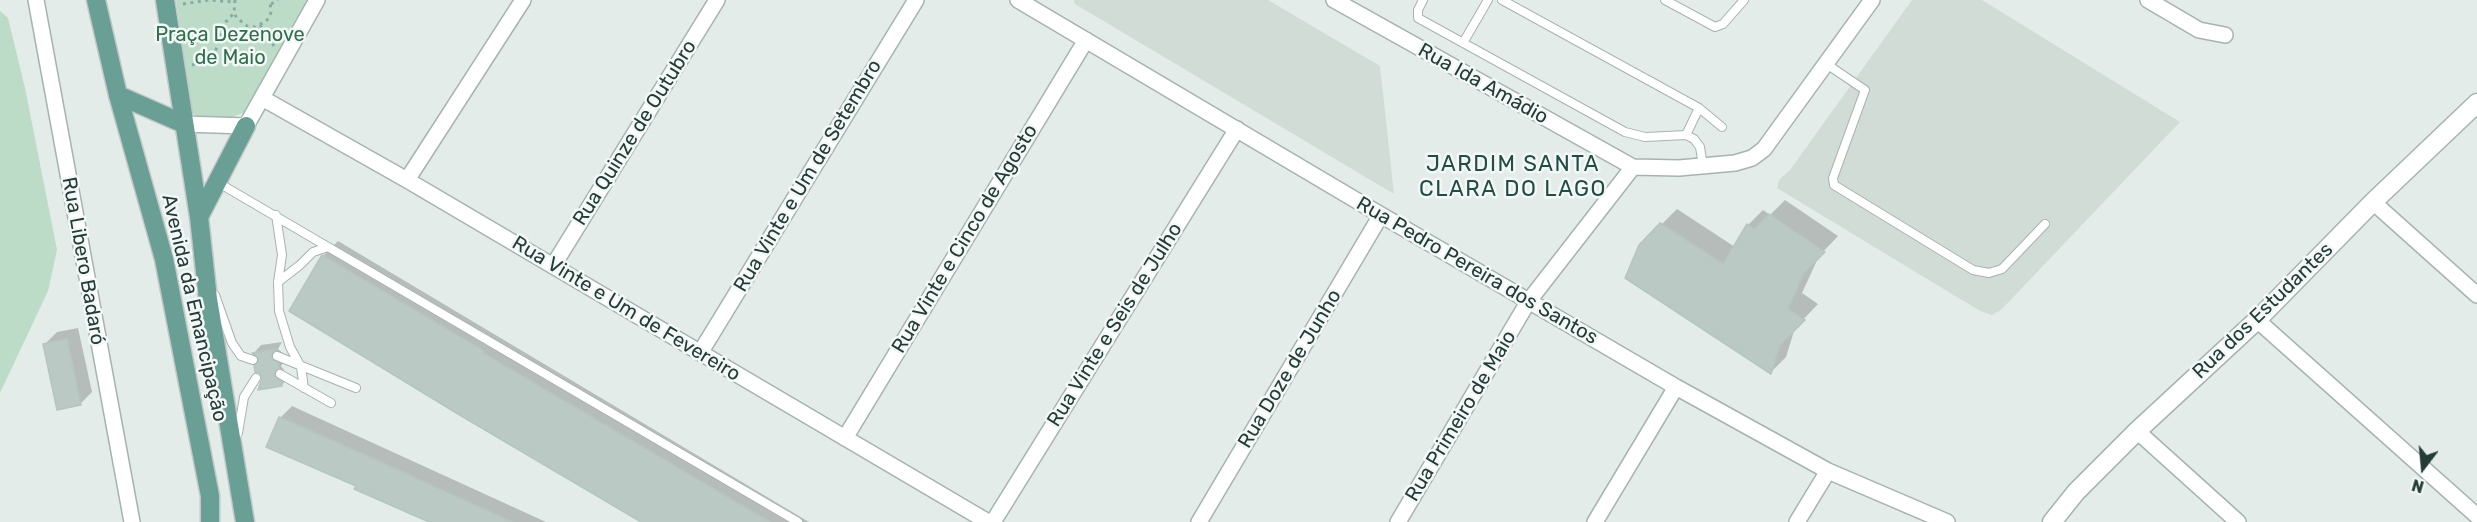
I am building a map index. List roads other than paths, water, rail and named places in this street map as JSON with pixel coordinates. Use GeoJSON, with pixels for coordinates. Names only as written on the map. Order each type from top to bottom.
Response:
{"type":"FeatureCollection","features":[{"type":"Feature","properties":{"kind":"main road","name":"Avenida da Emancipação"},"geometry":{"type":"LineString","coordinates":[[96,0],[118,95],[164,259],[210,496],[210,522]]}},
{"type":"Feature","properties":{"kind":"main road","name":"Avenida da Emancipação"},"geometry":{"type":"LineString","coordinates":[[171,3],[184,124],[199,217],[202,261],[245,522]]}},
{"type":"Feature","properties":{"kind":"main road"},"geometry":{"type":"LineString","coordinates":[[118,95],[184,124]]}},
{"type":"Feature","properties":{"kind":"main road"},"geometry":{"type":"LineString","coordinates":[[199,217],[246,126]]}},
{"type":"Feature","properties":{"kind":"street","name":"Rua Libero Badaró"},"geometry":{"type":"LineString","coordinates":[[36,0],[132,522]]}},
{"type":"Feature","properties":{"kind":"street"},"geometry":{"type":"LineString","coordinates":[[184,124],[246,126],[317,0]]}},
{"type":"Feature","properties":{"kind":"street"},"geometry":{"type":"LineString","coordinates":[[407,180],[523,0]]}},
{"type":"Feature","properties":{"kind":"street","name":"Rua Quinze de Outubro"},"geometry":{"type":"LineString","coordinates":[[554,266],[717,0]]}},
{"type":"Feature","properties":{"kind":"street","name":"Rua Vinte e Um de Setembro"},"geometry":{"type":"LineString","coordinates":[[700,353],[916,0]]}},
{"type":"Feature","properties":{"kind":"street","name":"Rua Ida Amádio"},"geometry":{"type":"LineString","coordinates":[[1334,0],[1633,167]]}},
{"type":"Feature","properties":{"kind":"street"},"geometry":{"type":"LineString","coordinates":[[1633,167],[1679,168],[1735,163],[1752,158],[1764,149],[1872,0]]}},
{"type":"Feature","properties":{"kind":"street"},"geometry":{"type":"LineString","coordinates":[[2148,0],[2199,30],[2225,35]]}},
{"type":"Feature","properties":{"kind":"street","name":"Rua Pedro Pereira dos Santos"},"geometry":{"type":"LineString","coordinates":[[1027,2],[1086,40],[1381,216],[1676,387],[1828,471],[1947,522]]}},
{"type":"Feature","properties":{"kind":"street","name":"Rua Vinte e Cinco de Agosto"},"geometry":{"type":"LineString","coordinates":[[845,438],[1086,40]]}},
{"type":"Feature","properties":{"kind":"street","name":"Rua Vinte e Um de Fevereiro"},"geometry":{"type":"LineString","coordinates":[[262,98],[407,180],[988,522]]}},
{"type":"Feature","properties":{"kind":"street","name":"Rua dos Estudantes"},"geometry":{"type":"LineString","coordinates":[[2052,522],[2076,492],[2257,320],[2373,202],[2477,103]]}},
{"type":"Feature","properties":{"kind":"street","name":"Rua Vinte e Seis de Julho"},"geometry":{"type":"LineString","coordinates":[[993,522],[1238,129]]}},
{"type":"Feature","properties":{"kind":"street","name":"Rua Primeiro de Maio"},"geometry":{"type":"LineString","coordinates":[[1398,522],[1528,302],[1633,167]]}},
{"type":"Feature","properties":{"kind":"street"},"geometry":{"type":"LineString","coordinates":[[2373,202],[2477,295]]}},
{"type":"Feature","properties":{"kind":"street","name":"Rua Doze de Junho"},"geometry":{"type":"LineString","coordinates":[[1199,522],[1381,216]]}},
{"type":"Feature","properties":{"kind":"street"},"geometry":{"type":"LineString","coordinates":[[2257,320],[2477,516]]}},
{"type":"Feature","properties":{"kind":"street"},"geometry":{"type":"LineString","coordinates":[[1595,522],[1676,387]]}},
{"type":"Feature","properties":{"kind":"street"},"geometry":{"type":"LineString","coordinates":[[2137,432],[2238,522]]}},
{"type":"Feature","properties":{"kind":"street"},"geometry":{"type":"LineString","coordinates":[[1797,522],[1828,471]]}},
{"type":"Feature","properties":{"kind":"lane"},"geometry":{"type":"LineString","coordinates":[[1423,0],[1418,10],[1418,18],[1625,132],[1645,137],[1686,135],[1694,139],[1700,147],[1703,166]]}},
{"type":"Feature","properties":{"kind":"lane"},"geometry":{"type":"LineString","coordinates":[[1463,43],[1488,0]]}},
{"type":"Feature","properties":{"kind":"lane"},"geometry":{"type":"LineString","coordinates":[[1502,0],[1699,108],[1722,127]]}},
{"type":"Feature","properties":{"kind":"lane"},"geometry":{"type":"LineString","coordinates":[[1665,0],[1715,27],[1723,24],[1744,0]]}},
{"type":"Feature","properties":{"kind":"lane"},"geometry":{"type":"LineString","coordinates":[[1825,63],[1865,90],[1833,177],[1834,185],[1973,270],[1989,273],[2002,269],[2045,224]]}},
{"type":"Feature","properties":{"kind":"lane"},"geometry":{"type":"LineString","coordinates":[[1686,135],[1699,108]]}},
{"type":"Feature","properties":{"kind":"lane"},"geometry":{"type":"LineString","coordinates":[[217,182],[798,522]]}},
{"type":"Feature","properties":{"kind":"lane"},"geometry":{"type":"LineString","coordinates":[[276,215],[282,255],[278,282],[279,311],[290,347],[301,367],[304,388]]}},
{"type":"Feature","properties":{"kind":"lane"},"geometry":{"type":"LineString","coordinates":[[278,282],[313,252],[328,247]]}},
{"type":"Feature","properties":{"kind":"lane"},"geometry":{"type":"LineString","coordinates":[[202,261],[232,343],[241,356],[253,360]]}},
{"type":"Feature","properties":{"kind":"lane"},"geometry":{"type":"LineString","coordinates":[[277,356],[356,388]]}},
{"type":"Feature","properties":{"kind":"lane"},"geometry":{"type":"LineString","coordinates":[[280,374],[331,404]]}},
{"type":"Feature","properties":{"kind":"lane"},"geometry":{"type":"LineString","coordinates":[[238,480],[238,427],[244,397],[256,378]]}},
{"type":"Feature","properties":{"kind":"district","name":"JARDIM SANTA CLARA DO LAGO"},"geometry":{"type":"Point","coordinates":[1513,178]}},
{"type":"Feature","properties":{"kind":"park label","name":"Praça Dezenove de Maio"},"geometry":{"type":"Point","coordinates":[230,46]}}]}
